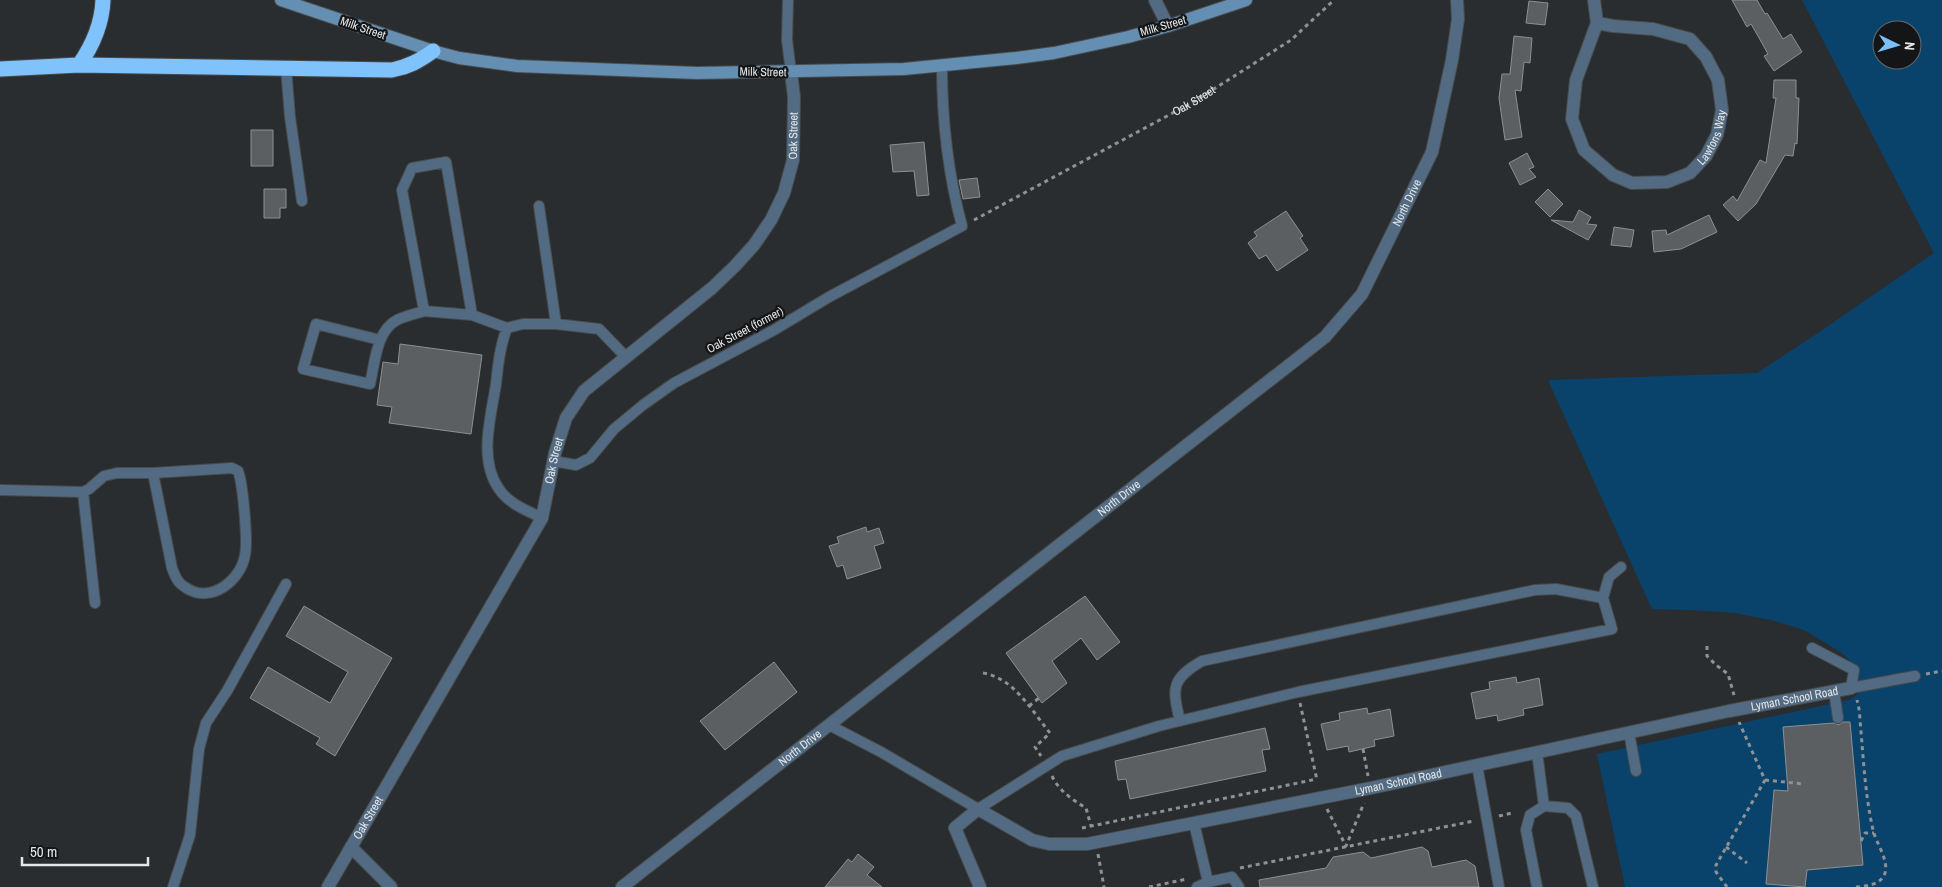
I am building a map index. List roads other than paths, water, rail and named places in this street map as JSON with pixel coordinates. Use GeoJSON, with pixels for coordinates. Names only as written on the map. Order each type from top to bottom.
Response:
{"type":"FeatureCollection","features":[{"type":"Feature","properties":{"kind":"highway"},"geometry":{"type":"LineString","coordinates":[[79,65],[89,50],[100,24],[103,0]]}},
{"type":"Feature","properties":{"kind":"highway"},"geometry":{"type":"LineString","coordinates":[[0,69],[79,65],[392,70],[406,67],[432,51]]}},
{"type":"Feature","properties":{"kind":"main road","name":"Milk Street"},"geometry":{"type":"LineString","coordinates":[[281,0],[432,51],[488,63],[550,68],[664,72],[790,72],[904,69],[1054,53],[1168,26],[1246,0]]}},
{"type":"Feature","properties":{"kind":"street"},"geometry":{"type":"LineString","coordinates":[[1155,0],[1168,26]]}},
{"type":"Feature","properties":{"kind":"street","name":"North Drive"},"geometry":{"type":"LineString","coordinates":[[622,887],[963,619],[1237,408],[1325,337],[1362,294],[1432,152],[1452,60],[1458,19],[1457,0]]}},
{"type":"Feature","properties":{"kind":"street","name":"Lawtons Way"},"geometry":{"type":"LineString","coordinates":[[1594,0],[1597,23],[1576,80],[1572,118],[1584,150],[1613,175],[1632,183],[1667,182],[1690,173],[1706,156],[1716,135],[1722,110],[1718,80],[1706,58],[1690,39],[1653,29],[1597,23]]}},
{"type":"Feature","properties":{"kind":"street","name":"Oak Street"},"geometry":{"type":"LineString","coordinates":[[328,887],[542,518],[553,461],[566,418],[584,392],[712,288],[735,266],[754,245],[771,220],[784,192],[793,160],[794,97],[790,72]]}},
{"type":"Feature","properties":{"kind":"street","name":"Lyman School Road"},"geometry":{"type":"LineString","coordinates":[[978,809],[1032,840],[1049,844],[1087,844],[1537,752],[1729,710],[1851,688]]}},
{"type":"Feature","properties":{"kind":"street"},"geometry":{"type":"LineString","coordinates":[[978,809],[955,828],[980,887]]}},
{"type":"Feature","properties":{"kind":"street"},"geometry":{"type":"LineString","coordinates":[[350,847],[391,887]]}},
{"type":"Feature","properties":{"kind":"lane"},"geometry":{"type":"LineString","coordinates":[[788,0],[790,72]]}},
{"type":"Feature","properties":{"kind":"lane","name":"Oak Street (former)"},"geometry":{"type":"LineString","coordinates":[[553,461],[576,465],[590,458],[614,429],[674,383],[962,226],[949,166],[942,91],[942,66]]}},
{"type":"Feature","properties":{"kind":"lane"},"geometry":{"type":"LineString","coordinates":[[286,68],[290,117],[302,201]]}},
{"type":"Feature","properties":{"kind":"lane"},"geometry":{"type":"LineString","coordinates":[[424,311],[402,190],[412,168],[446,162],[472,315]]}},
{"type":"Feature","properties":{"kind":"lane"},"geometry":{"type":"LineString","coordinates":[[538,206],[556,324]]}},
{"type":"Feature","properties":{"kind":"lane"},"geometry":{"type":"LineString","coordinates":[[380,340],[316,324],[303,369],[370,384],[380,340],[387,329],[397,320],[424,311],[472,315],[507,328],[531,323],[598,329],[626,356]]}},
{"type":"Feature","properties":{"kind":"lane"},"geometry":{"type":"LineString","coordinates":[[507,328],[499,356],[489,429],[488,453],[491,474],[499,489],[511,503],[542,518]]}},
{"type":"Feature","properties":{"kind":"lane"},"geometry":{"type":"LineString","coordinates":[[0,490],[83,492],[89,490],[104,476],[117,473],[153,473],[232,468],[238,471],[243,485],[246,555],[240,570],[231,582],[219,590],[205,593],[193,591],[179,583],[172,568],[153,473]]}},
{"type":"Feature","properties":{"kind":"lane"},"geometry":{"type":"LineString","coordinates":[[83,492],[95,603]]}},
{"type":"Feature","properties":{"kind":"lane"},"geometry":{"type":"LineString","coordinates":[[829,725],[881,752],[978,809],[1062,756],[1180,721],[1298,692],[1612,628],[1603,598],[1609,577],[1621,567]]}},
{"type":"Feature","properties":{"kind":"lane"},"geometry":{"type":"LineString","coordinates":[[173,887],[190,835],[199,749],[206,723],[227,691],[286,584]]}},
{"type":"Feature","properties":{"kind":"lane"},"geometry":{"type":"LineString","coordinates":[[1180,721],[1175,701],[1175,685],[1186,670],[1202,661],[1535,590],[1556,590],[1603,598]]}},
{"type":"Feature","properties":{"kind":"lane"},"geometry":{"type":"LineString","coordinates":[[1812,648],[1854,670],[1851,688]]}},
{"type":"Feature","properties":{"kind":"lane","name":"Lyman School Road"},"geometry":{"type":"LineString","coordinates":[[1851,688],[1915,676]]}},
{"type":"Feature","properties":{"kind":"lane"},"geometry":{"type":"LineString","coordinates":[[1834,690],[1838,718]]}},
{"type":"Feature","properties":{"kind":"lane"},"geometry":{"type":"LineString","coordinates":[[1630,732],[1636,771]]}},
{"type":"Feature","properties":{"kind":"lane"},"geometry":{"type":"LineString","coordinates":[[1537,752],[1544,806]]}},
{"type":"Feature","properties":{"kind":"lane"},"geometry":{"type":"LineString","coordinates":[[1477,764],[1498,887]]}},
{"type":"Feature","properties":{"kind":"lane"},"geometry":{"type":"LineString","coordinates":[[1537,887],[1526,830],[1530,815],[1544,806],[1568,808],[1576,816],[1593,887]]}},
{"type":"Feature","properties":{"kind":"lane"},"geometry":{"type":"LineString","coordinates":[[1194,822],[1207,878]]}},
{"type":"Feature","properties":{"kind":"lane"},"geometry":{"type":"LineString","coordinates":[[1198,887],[1207,878],[1232,877],[1240,887]]}}]}
